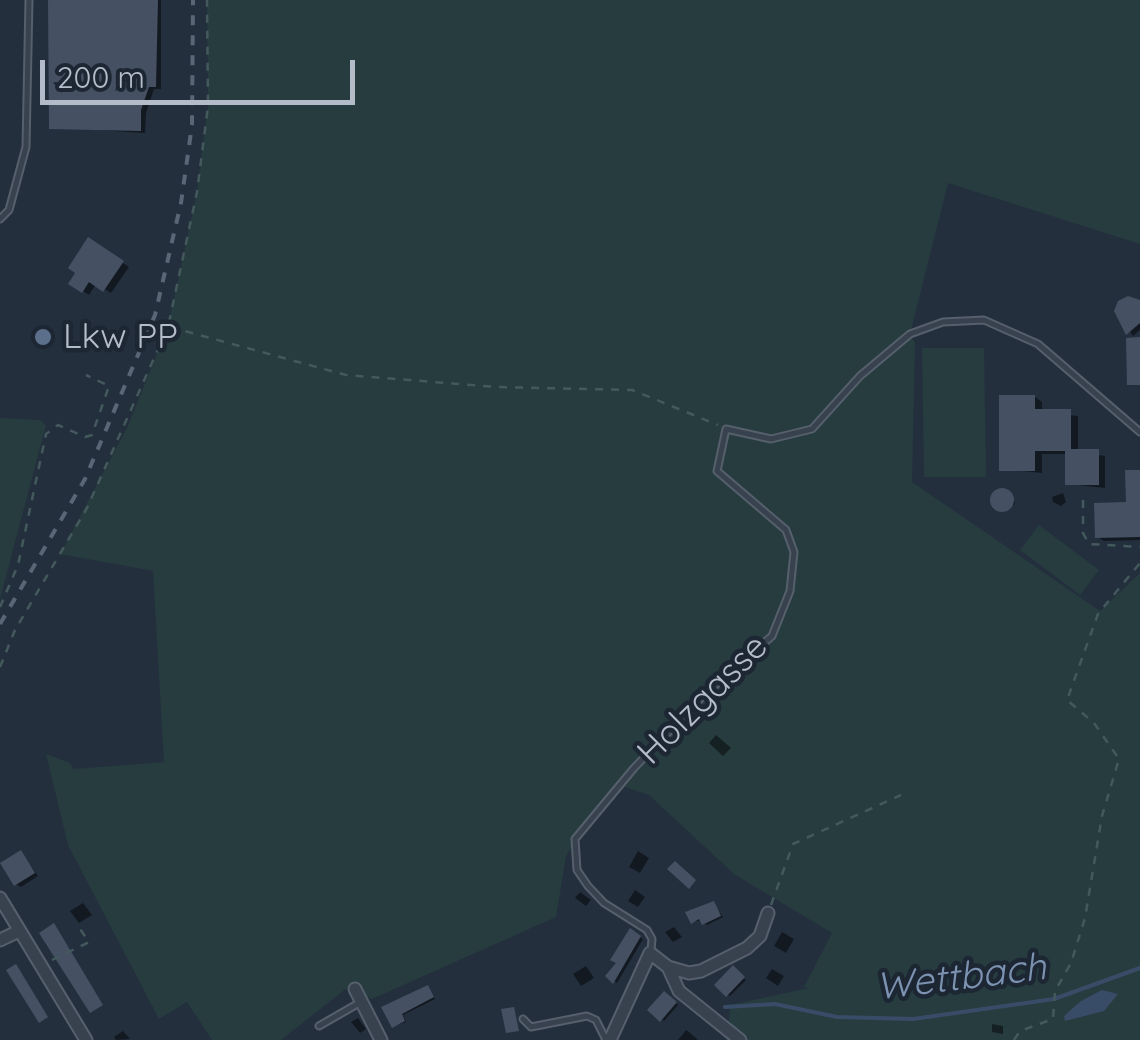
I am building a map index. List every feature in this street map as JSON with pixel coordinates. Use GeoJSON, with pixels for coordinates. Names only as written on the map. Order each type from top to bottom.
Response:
{"type":"FeatureCollection","features":[{"type":"Feature","properties":{"kind":"street"},"geometry":{"type":"LineString","coordinates":[[0,898],[86,1040]]}},
{"type":"Feature","properties":{"kind":"street"},"geometry":{"type":"LineString","coordinates":[[608,1040],[650,953],[668,967],[689,973],[701,971],[747,948],[760,936],[768,913]]}},
{"type":"Feature","properties":{"kind":"street"},"geometry":{"type":"LineString","coordinates":[[0,940],[19,931]]}},
{"type":"Feature","properties":{"kind":"street"},"geometry":{"type":"LineString","coordinates":[[668,967],[679,991],[740,1040]]}},
{"type":"Feature","properties":{"kind":"street"},"geometry":{"type":"LineString","coordinates":[[356,989],[381,1040]]}},
{"type":"Feature","properties":{"kind":"lane"},"geometry":{"type":"LineString","coordinates":[[0,219],[10,210],[26,147],[29,0]]}},
{"type":"Feature","properties":{"kind":"lane"},"geometry":{"type":"LineString","coordinates":[[726,429],[771,440],[812,429],[860,376],[910,334],[942,322],[984,320],[1038,344],[1140,432]]}},
{"type":"Feature","properties":{"kind":"lane","name":"Holzgasse"},"geometry":{"type":"LineString","coordinates":[[650,953],[652,938],[647,930],[604,903],[577,870],[574,840],[634,768],[706,693],[772,636],[790,591],[794,552],[786,530],[717,471],[726,429]]}},
{"type":"Feature","properties":{"kind":"lane"},"geometry":{"type":"LineString","coordinates":[[320,1026],[360,1003]]}},
{"type":"Feature","properties":{"kind":"lane"},"geometry":{"type":"LineString","coordinates":[[522,1019],[531,1027],[587,1016],[596,1020],[608,1040]]}},
{"type":"Feature","properties":{"kind":"path"},"geometry":{"type":"LineString","coordinates":[[0,667],[14,630],[87,508],[168,327],[196,192],[208,106],[207,0]]}},
{"type":"Feature","properties":{"kind":"path"},"geometry":{"type":"LineString","coordinates":[[168,327],[346,375],[496,387],[632,390],[726,429]]}},
{"type":"Feature","properties":{"kind":"path"},"geometry":{"type":"LineString","coordinates":[[0,607],[18,565],[46,434],[58,425],[85,438],[92,435],[109,386],[86,375]]}},
{"type":"Feature","properties":{"kind":"path"},"geometry":{"type":"LineString","coordinates":[[1083,500],[1083,534],[1089,544],[1140,547]]}},
{"type":"Feature","properties":{"kind":"path"},"geometry":{"type":"LineString","coordinates":[[1053,1019],[1055,992],[1070,963],[1085,918],[1102,816],[1119,759],[1094,723],[1067,700],[1098,614],[1140,563]]}},
{"type":"Feature","properties":{"kind":"path"},"geometry":{"type":"LineString","coordinates":[[768,913],[793,844],[901,795]]}},
{"type":"Feature","properties":{"kind":"path"},"geometry":{"type":"LineString","coordinates":[[41,966],[89,942],[80,929]]}},
{"type":"Feature","properties":{"kind":"path"},"geometry":{"type":"LineString","coordinates":[[1014,1040],[1020,1030],[1061,1016]]}},
{"type":"Feature","properties":{"kind":"green space"},"geometry":{"type":"Polygon","coordinates":[[[207,0],[1140,0],[1140,244],[948,183],[910,334],[915,343],[912,482],[1100,611],[1140,573],[1140,1040],[726,1040],[727,1028],[735,1032],[729,1022],[730,1005],[809,988],[804,987],[832,933],[734,874],[649,795],[619,785],[592,814],[566,856],[556,917],[372,999],[347,988],[281,1040],[212,1040],[187,1002],[159,1019],[68,845],[46,754],[70,763],[74,769],[164,762],[153,571],[60,554],[127,428],[168,327],[197,192],[208,106],[207,0]]]}},
{"type":"Feature","properties":{"kind":"green space"},"geometry":{"type":"Polygon","coordinates":[[[922,348],[984,348],[986,477],[924,477],[922,348]]]}},
{"type":"Feature","properties":{"kind":"green space"},"geometry":{"type":"Polygon","coordinates":[[[0,418],[40,420],[46,425],[0,599],[0,418]]]}},
{"type":"Feature","properties":{"kind":"green space"},"geometry":{"type":"Polygon","coordinates":[[[1039,525],[1099,570],[1080,595],[1020,550],[1039,525]]]}},
{"type":"Feature","properties":{"kind":"water"},"geometry":{"type":"Polygon","coordinates":[[[1102,990],[1118,994],[1104,1011],[1065,1021],[1064,1016],[1081,1001],[1102,990]]]}},
{"type":"Feature","properties":{"kind":"building"},"geometry":{"type":"Polygon","coordinates":[[[48,0],[158,0],[156,87],[149,87],[141,110],[141,131],[49,129],[48,0]]]}},
{"type":"Feature","properties":{"kind":"building"},"geometry":{"type":"Polygon","coordinates":[[[88,237],[124,261],[103,292],[89,282],[82,293],[68,284],[75,273],[68,268],[88,237]]]}},
{"type":"Feature","properties":{"kind":"building"},"geometry":{"type":"Polygon","coordinates":[[[1128,296],[1140,300],[1140,323],[1126,335],[1114,311],[1118,301],[1128,296]]]}},
{"type":"Feature","properties":{"kind":"building"},"geometry":{"type":"Polygon","coordinates":[[[1140,337],[1140,385],[1127,385],[1126,338],[1140,337]]]}},
{"type":"Feature","properties":{"kind":"building"},"geometry":{"type":"Polygon","coordinates":[[[999,395],[1035,395],[1035,409],[1071,409],[1071,449],[1099,449],[1099,485],[1065,485],[1065,451],[1035,451],[1035,471],[999,471],[999,395]]]}},
{"type":"Feature","properties":{"kind":"building"},"geometry":{"type":"Polygon","coordinates":[[[1125,470],[1140,470],[1140,537],[1095,538],[1094,503],[1126,502],[1125,470]]]}},
{"type":"Feature","properties":{"kind":"building"},"geometry":{"type":"Polygon","coordinates":[[[1002,488],[1014,500],[1002,512],[990,500],[1002,488]]]}},
{"type":"Feature","properties":{"kind":"building"},"geometry":{"type":"Polygon","coordinates":[[[21,850],[35,873],[14,886],[0,863],[21,850]]]}},
{"type":"Feature","properties":{"kind":"building"},"geometry":{"type":"Polygon","coordinates":[[[675,861],[696,880],[689,889],[667,869],[675,861]]]}},
{"type":"Feature","properties":{"kind":"building"},"geometry":{"type":"Polygon","coordinates":[[[714,901],[721,916],[702,925],[699,919],[691,924],[685,912],[714,901]]]}},
{"type":"Feature","properties":{"kind":"building"},"geometry":{"type":"Polygon","coordinates":[[[54,923],[103,1005],[90,1013],[39,933],[54,923]]]}},
{"type":"Feature","properties":{"kind":"building"},"geometry":{"type":"Polygon","coordinates":[[[630,928],[641,936],[613,984],[605,976],[616,963],[610,960],[630,928]]]}},
{"type":"Feature","properties":{"kind":"building"},"geometry":{"type":"Polygon","coordinates":[[[16,964],[48,1017],[39,1023],[6,970],[16,964]]]}},
{"type":"Feature","properties":{"kind":"building"},"geometry":{"type":"Polygon","coordinates":[[[733,965],[745,977],[726,997],[714,985],[733,965]]]}},
{"type":"Feature","properties":{"kind":"building"},"geometry":{"type":"Polygon","coordinates":[[[428,985],[434,997],[402,1014],[405,1021],[392,1028],[381,1007],[428,985]]]}},
{"type":"Feature","properties":{"kind":"building"},"geometry":{"type":"Polygon","coordinates":[[[664,991],[677,1002],[660,1022],[647,1010],[664,991]]]}},
{"type":"Feature","properties":{"kind":"building"},"geometry":{"type":"Polygon","coordinates":[[[514,1007],[519,1031],[506,1033],[501,1009],[514,1007]]]}},
{"type":"Feature","properties":{"kind":"waterway","name":"Wettbach"},"geometry":{"type":"LineString","coordinates":[[725,1007],[775,1004],[837,1017],[913,1019],[1054,999],[1140,968]]}},
{"type":"Feature","properties":{"kind":"railway"},"geometry":{"type":"LineString","coordinates":[[0,624],[85,479],[155,315],[181,203],[192,125],[193,0]]}},
{"type":"Feature","properties":{"kind":"place","name":"Lkw PP"},"geometry":{"type":"Point","coordinates":[43,337]}}]}
